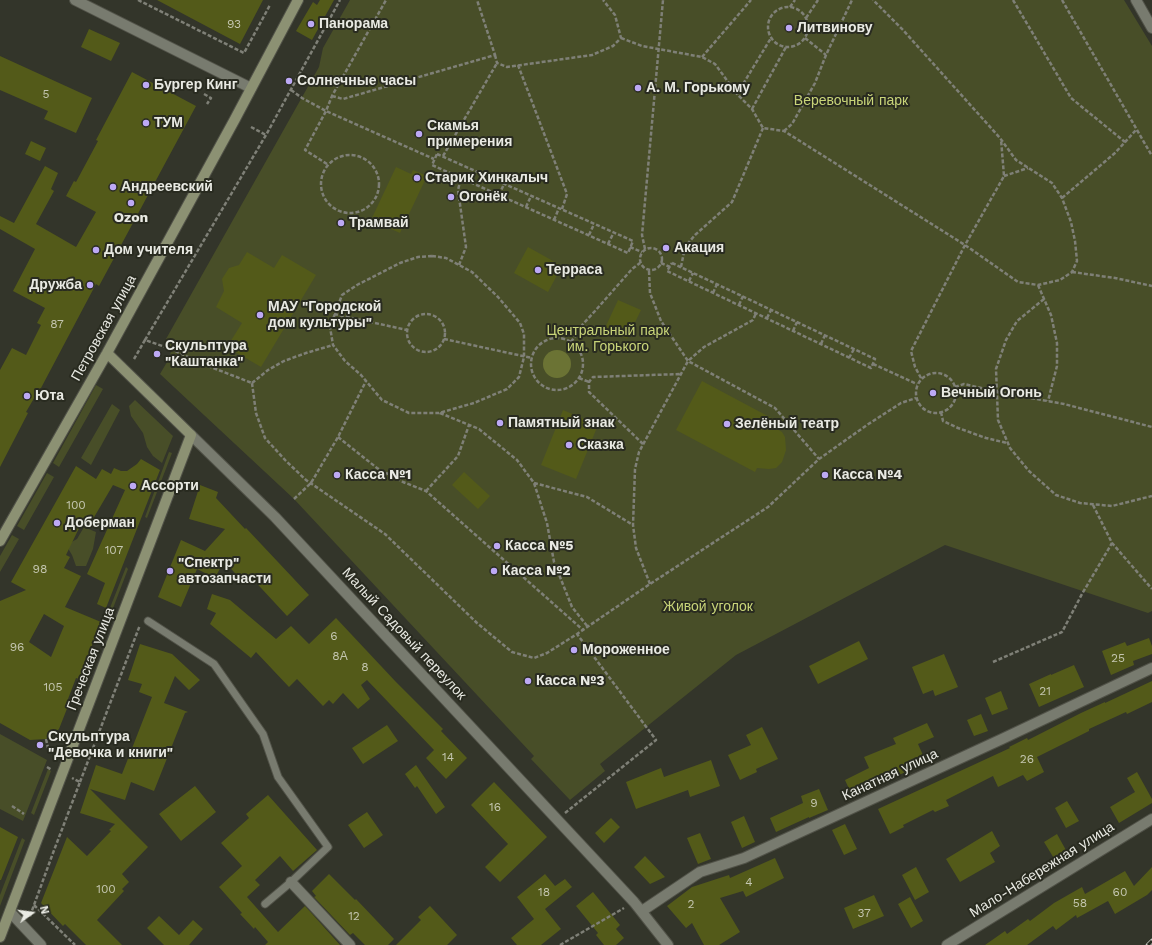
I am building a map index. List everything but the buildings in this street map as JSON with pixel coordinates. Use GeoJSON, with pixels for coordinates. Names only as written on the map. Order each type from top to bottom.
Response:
{"type":"FeatureCollection","features":[{"type":"Feature","properties":{"kind":"main road","name":"Петровская улица"},"geometry":{"type":"LineString","coordinates":[[0,541],[107,353],[298,0]]}},
{"type":"Feature","properties":{"kind":"main road","name":"Малый Садовый переулок"},"geometry":{"type":"LineString","coordinates":[[107,353],[191,435]]}},
{"type":"Feature","properties":{"kind":"main road","name":"Греческая улица"},"geometry":{"type":"LineString","coordinates":[[0,937],[191,435]]}},
{"type":"Feature","properties":{"kind":"street"},"geometry":{"type":"LineString","coordinates":[[75,0],[251,88]]}},
{"type":"Feature","properties":{"kind":"street"},"geometry":{"type":"LineString","coordinates":[[1136,0],[1152,28]]}},
{"type":"Feature","properties":{"kind":"street","name":"Малый Садовый переулок"},"geometry":{"type":"LineString","coordinates":[[191,435],[275,517],[557,819],[642,911],[666,944]]}},
{"type":"Feature","properties":{"kind":"street","name":"Канатная улица"},"geometry":{"type":"LineString","coordinates":[[642,911],[700,872],[744,858],[1152,668]]}},
{"type":"Feature","properties":{"kind":"street","name":"Мало-Набережная улица"},"geometry":{"type":"LineString","coordinates":[[947,945],[1152,819]]}},
{"type":"Feature","properties":{"kind":"street"},"geometry":{"type":"LineString","coordinates":[[291,882],[350,945]]}},
{"type":"Feature","properties":{"kind":"street"},"geometry":{"type":"LineString","coordinates":[[10,912],[41,945]]}},
{"type":"Feature","properties":{"kind":"lane"},"geometry":{"type":"LineString","coordinates":[[145,620],[214,664],[262,734],[278,777],[328,847],[265,904]]}},
{"type":"Feature","properties":{"kind":"path"},"geometry":{"type":"LineString","coordinates":[[138,0],[244,53],[270,4]]}},
{"type":"Feature","properties":{"kind":"path"},"geometry":{"type":"LineString","coordinates":[[134,359],[266,135],[340,0]]}},
{"type":"Feature","properties":{"kind":"path"},"geometry":{"type":"LineString","coordinates":[[328,164],[306,150],[332,96],[386,0]]}},
{"type":"Feature","properties":{"kind":"path"},"geometry":{"type":"LineString","coordinates":[[443,156],[497,63],[477,0]]}},
{"type":"Feature","properties":{"kind":"path"},"geometry":{"type":"LineString","coordinates":[[603,0],[615,15],[621,38]]}},
{"type":"Feature","properties":{"kind":"path"},"geometry":{"type":"LineString","coordinates":[[645,250],[642,235],[663,0]]}},
{"type":"Feature","properties":{"kind":"path"},"geometry":{"type":"LineString","coordinates":[[702,57],[751,0]]}},
{"type":"Feature","properties":{"kind":"path"},"geometry":{"type":"LineString","coordinates":[[790,7],[795,0]]}},
{"type":"Feature","properties":{"kind":"path"},"geometry":{"type":"LineString","coordinates":[[806,18],[818,0]]}},
{"type":"Feature","properties":{"kind":"path"},"geometry":{"type":"LineString","coordinates":[[784,131],[792,124],[812,90],[826,55],[852,0]]}},
{"type":"Feature","properties":{"kind":"path"},"geometry":{"type":"LineString","coordinates":[[763,128],[784,131],[964,245],[1018,282],[1038,285],[1060,280],[1072,272],[1077,261],[1071,222],[1062,198],[1052,184],[1016,160],[1000,138],[903,30],[873,0]]}},
{"type":"Feature","properties":{"kind":"path"},"geometry":{"type":"LineString","coordinates":[[1013,0],[1071,98],[1125,142]]}},
{"type":"Feature","properties":{"kind":"path"},"geometry":{"type":"LineString","coordinates":[[1062,0],[1152,156]]}},
{"type":"Feature","properties":{"kind":"path"},"geometry":{"type":"LineString","coordinates":[[790,7],[799,10],[806,18],[808,26],[807,35],[802,42],[794,47],[786,47],[777,44],[771,38],[768,30],[769,21],[774,13],[781,8],[790,7]]}},
{"type":"Feature","properties":{"kind":"path"},"geometry":{"type":"LineString","coordinates":[[497,63],[507,67],[592,56],[613,46],[621,38]]}},
{"type":"Feature","properties":{"kind":"path"},"geometry":{"type":"LineString","coordinates":[[621,38],[642,46],[702,57],[715,64],[737,94],[752,109],[763,128]]}},
{"type":"Feature","properties":{"kind":"path"},"geometry":{"type":"LineString","coordinates":[[737,94],[771,38]]}},
{"type":"Feature","properties":{"kind":"path"},"geometry":{"type":"LineString","coordinates":[[805,38],[826,55]]}},
{"type":"Feature","properties":{"kind":"path"},"geometry":{"type":"LineString","coordinates":[[752,109],[786,47]]}},
{"type":"Feature","properties":{"kind":"path"},"geometry":{"type":"LineString","coordinates":[[332,96],[343,99],[495,55]]}},
{"type":"Feature","properties":{"kind":"path"},"geometry":{"type":"LineString","coordinates":[[518,65],[567,194],[554,220]]}},
{"type":"Feature","properties":{"kind":"path"},"geometry":{"type":"LineString","coordinates":[[291,90],[302,98],[326,111],[434,159]]}},
{"type":"Feature","properties":{"kind":"path"},"geometry":{"type":"LineString","coordinates":[[204,94],[211,98],[207,104]]}},
{"type":"Feature","properties":{"kind":"path"},"geometry":{"type":"LineString","coordinates":[[251,127],[266,135]]}},
{"type":"Feature","properties":{"kind":"path"},"geometry":{"type":"LineString","coordinates":[[681,267],[685,247],[695,235],[732,202],[763,128]]}},
{"type":"Feature","properties":{"kind":"path"},"geometry":{"type":"LineString","coordinates":[[1062,198],[1115,153],[1136,130]]}},
{"type":"Feature","properties":{"kind":"path"},"geometry":{"type":"LineString","coordinates":[[921,378],[915,367],[911,351],[964,245],[1004,176],[1000,138]]}},
{"type":"Feature","properties":{"kind":"path"},"geometry":{"type":"LineString","coordinates":[[437,154],[443,156],[633,241],[628,253],[432,165],[434,159],[437,154]]}},
{"type":"Feature","properties":{"kind":"path"},"geometry":{"type":"LineString","coordinates":[[345,155],[355,155],[364,158],[372,164],[377,172],[379,182],[378,191],[374,200],[360,211],[351,213],[342,212],[333,208],[326,201],[322,193],[322,173],[328,164],[335,158],[345,155]]}},
{"type":"Feature","properties":{"kind":"path"},"geometry":{"type":"LineString","coordinates":[[1004,176],[1028,168]]}},
{"type":"Feature","properties":{"kind":"path"},"geometry":{"type":"LineString","coordinates":[[459,265],[466,247],[458,190],[461,178]]}},
{"type":"Feature","properties":{"kind":"path"},"geometry":{"type":"LineString","coordinates":[[499,195],[504,184]]}},
{"type":"Feature","properties":{"kind":"path"},"geometry":{"type":"LineString","coordinates":[[526,207],[531,196]]}},
{"type":"Feature","properties":{"kind":"path"},"geometry":{"type":"LineString","coordinates":[[589,235],[594,224]]}},
{"type":"Feature","properties":{"kind":"path"},"geometry":{"type":"LineString","coordinates":[[608,244],[614,232]]}},
{"type":"Feature","properties":{"kind":"path"},"geometry":{"type":"LineString","coordinates":[[630,247],[642,252]]}},
{"type":"Feature","properties":{"kind":"path"},"geometry":{"type":"LineString","coordinates":[[654,248],[659,251],[661,263],[657,268],[649,270],[645,269],[640,263],[639,259],[642,252],[645,250],[654,248]]}},
{"type":"Feature","properties":{"kind":"path"},"geometry":{"type":"LineString","coordinates":[[432,256],[446,258],[459,265],[472,272],[498,297],[520,323],[524,334],[524,356],[519,377],[507,389],[474,403],[439,413],[409,413],[382,400],[366,381],[345,361],[333,345],[330,327],[334,314],[342,295],[357,285],[400,263],[418,257],[432,256]]}},
{"type":"Feature","properties":{"kind":"path"},"geometry":{"type":"LineString","coordinates":[[571,342],[583,324],[632,269],[640,263]]}},
{"type":"Feature","properties":{"kind":"path"},"geometry":{"type":"LineString","coordinates":[[661,263],[670,267]]}},
{"type":"Feature","properties":{"kind":"path"},"geometry":{"type":"LineString","coordinates":[[672,263],[681,267],[875,359],[871,368],[668,271],[672,263]]}},
{"type":"Feature","properties":{"kind":"path"},"geometry":{"type":"LineString","coordinates":[[649,270],[650,293],[661,321],[688,361],[775,408],[819,459]]}},
{"type":"Feature","properties":{"kind":"path"},"geometry":{"type":"LineString","coordinates":[[1072,272],[1115,278],[1152,286]]}},
{"type":"Feature","properties":{"kind":"path"},"geometry":{"type":"LineString","coordinates":[[689,281],[693,273]]}},
{"type":"Feature","properties":{"kind":"path"},"geometry":{"type":"LineString","coordinates":[[713,293],[717,284]]}},
{"type":"Feature","properties":{"kind":"path"},"geometry":{"type":"LineString","coordinates":[[1038,285],[1052,315],[1057,343],[1057,366],[1048,401]]}},
{"type":"Feature","properties":{"kind":"path"},"geometry":{"type":"LineString","coordinates":[[739,305],[743,296]]}},
{"type":"Feature","properties":{"kind":"path"},"geometry":{"type":"LineString","coordinates":[[1044,299],[1017,321],[1006,340],[996,369],[998,420],[1007,443],[1028,471],[1056,495],[1080,503],[1112,506],[1152,496]]}},
{"type":"Feature","properties":{"kind":"path"},"geometry":{"type":"LineString","coordinates":[[767,319],[771,310]]}},
{"type":"Feature","properties":{"kind":"path"},"geometry":{"type":"LineString","coordinates":[[650,584],[636,548],[633,525],[635,469],[639,452],[688,361],[704,347],[753,320],[756,313]]}},
{"type":"Feature","properties":{"kind":"path"},"geometry":{"type":"LineString","coordinates":[[334,314],[407,330]]}},
{"type":"Feature","properties":{"kind":"path"},"geometry":{"type":"LineString","coordinates":[[427,314],[438,318],[442,322],[445,333],[444,338],[442,344],[438,348],[433,351],[422,352],[417,350],[409,342],[407,330],[412,320],[416,317],[427,314]]}},
{"type":"Feature","properties":{"kind":"path"},"geometry":{"type":"LineString","coordinates":[[793,331],[797,322]]}},
{"type":"Feature","properties":{"kind":"path"},"geometry":{"type":"LineString","coordinates":[[821,344],[826,335]]}},
{"type":"Feature","properties":{"kind":"path"},"geometry":{"type":"LineString","coordinates":[[444,338],[532,358]]}},
{"type":"Feature","properties":{"kind":"path"},"geometry":{"type":"LineString","coordinates":[[554,338],[562,338],[571,342],[580,351],[582,357],[582,371],[579,378],[574,384],[559,390],[551,390],[543,386],[537,381],[531,366],[535,350],[546,340],[554,338]]}},
{"type":"Feature","properties":{"kind":"path"},"geometry":{"type":"LineString","coordinates":[[145,340],[171,349],[209,367],[252,383]]}},
{"type":"Feature","properties":{"kind":"path"},"geometry":{"type":"LineString","coordinates":[[252,383],[268,370],[284,361],[333,345]]}},
{"type":"Feature","properties":{"kind":"path"},"geometry":{"type":"LineString","coordinates":[[849,358],[854,349]]}},
{"type":"Feature","properties":{"kind":"path"},"geometry":{"type":"LineString","coordinates":[[873,364],[917,384]]}},
{"type":"Feature","properties":{"kind":"path"},"geometry":{"type":"LineString","coordinates":[[934,372],[947,376],[952,381],[955,387],[955,400],[947,410],[935,413],[928,412],[918,404],[915,391],[921,378],[934,372]]}},
{"type":"Feature","properties":{"kind":"path"},"geometry":{"type":"LineString","coordinates":[[643,444],[589,392],[589,382],[593,377],[681,374]]}},
{"type":"Feature","properties":{"kind":"path"},"geometry":{"type":"LineString","coordinates":[[579,378],[589,382]]}},
{"type":"Feature","properties":{"kind":"path"},"geometry":{"type":"LineString","coordinates":[[294,499],[311,483],[338,437],[366,381]]}},
{"type":"Feature","properties":{"kind":"path"},"geometry":{"type":"LineString","coordinates":[[252,383],[256,413],[265,438],[286,462],[306,480],[385,534],[477,623],[512,652],[534,658],[547,653],[588,627],[650,584],[768,507],[819,459],[900,403],[916,398]]}},
{"type":"Feature","properties":{"kind":"path"},"geometry":{"type":"LineString","coordinates":[[955,387],[964,384],[1064,404],[1152,427]]}},
{"type":"Feature","properties":{"kind":"path"},"geometry":{"type":"LineString","coordinates":[[941,412],[943,421],[986,438],[1007,443]]}},
{"type":"Feature","properties":{"kind":"path"},"geometry":{"type":"LineString","coordinates":[[439,413],[479,428],[517,460],[534,483],[547,523],[554,562],[572,607],[588,627]]}},
{"type":"Feature","properties":{"kind":"path"},"geometry":{"type":"LineString","coordinates":[[426,491],[458,456],[469,425]]}},
{"type":"Feature","properties":{"kind":"path"},"geometry":{"type":"LineString","coordinates":[[338,437],[377,468],[403,482],[426,491],[583,630]]}},
{"type":"Feature","properties":{"kind":"path"},"geometry":{"type":"LineString","coordinates":[[534,483],[587,497],[633,525]]}},
{"type":"Feature","properties":{"kind":"path"},"geometry":{"type":"LineString","coordinates":[[1092,505],[1112,543],[1152,589]]}},
{"type":"Feature","properties":{"kind":"path"},"geometry":{"type":"LineString","coordinates":[[993,662],[1062,632],[1112,543]]}},
{"type":"Feature","properties":{"kind":"path"},"geometry":{"type":"LineString","coordinates":[[26,929],[52,853],[145,620]]}},
{"type":"Feature","properties":{"kind":"path"},"geometry":{"type":"LineString","coordinates":[[557,819],[656,740],[577,634]]}},
{"type":"Feature","properties":{"kind":"path"},"geometry":{"type":"LineString","coordinates":[[46,739],[48,748]]}},
{"type":"Feature","properties":{"kind":"path"},"geometry":{"type":"LineString","coordinates":[[47,767],[80,782]]}},
{"type":"Feature","properties":{"kind":"path"},"geometry":{"type":"LineString","coordinates":[[12,806],[24,814]]}},
{"type":"Feature","properties":{"kind":"path"},"geometry":{"type":"LineString","coordinates":[[560,945],[634,902]]}},
{"type":"Feature","properties":{"kind":"path"},"geometry":{"type":"LineString","coordinates":[[34,905],[75,945]]}},
{"type":"Feature","properties":{"kind":"green space","name":"Центральный парк им. Горького"},"geometry":{"type":"Polygon","coordinates":[[[350,0],[1124,0],[1152,46],[1152,611],[1148,613],[945,545],[736,655],[600,764],[605,771],[570,800],[531,759],[534,756],[294,499],[160,374],[170,357],[171,349],[166,339],[319,67],[323,48],[350,0]]]}},
{"type":"Feature","properties":{"kind":"green space"},"geometry":{"type":"Polygon","coordinates":[[[96,385],[103,389],[59,467],[53,463],[96,385]]]}},
{"type":"Feature","properties":{"kind":"green space"},"geometry":{"type":"Polygon","coordinates":[[[135,400],[173,436],[162,463],[153,456],[147,447],[143,433],[131,416],[129,406],[135,400]]]}},
{"type":"Feature","properties":{"kind":"green space"},"geometry":{"type":"Polygon","coordinates":[[[112,404],[120,410],[91,465],[81,458],[112,404]]]}},
{"type":"Feature","properties":{"kind":"green space"},"geometry":{"type":"Polygon","coordinates":[[[169,452],[172,453],[147,518],[145,517],[169,452]]]}},
{"type":"Feature","properties":{"kind":"green space"},"geometry":{"type":"Polygon","coordinates":[[[47,473],[54,477],[24,530],[17,526],[47,473]]]}},
{"type":"Feature","properties":{"kind":"green space"},"geometry":{"type":"Polygon","coordinates":[[[84,527],[96,532],[93,549],[86,566],[76,566],[66,545],[77,539],[84,527]]]}},
{"type":"Feature","properties":{"kind":"green space"},"geometry":{"type":"Polygon","coordinates":[[[12,535],[19,539],[0,572],[0,556],[12,535]]]}},
{"type":"Feature","properties":{"kind":"green space"},"geometry":{"type":"Polygon","coordinates":[[[126,567],[128,569],[102,637],[99,636],[126,567]]]}},
{"type":"Feature","properties":{"kind":"green space"},"geometry":{"type":"Polygon","coordinates":[[[0,734],[47,760],[23,821],[0,809],[0,734]]]}},
{"type":"Feature","properties":{"kind":"green space"},"geometry":{"type":"Polygon","coordinates":[[[48,769],[51,771],[34,815],[31,813],[48,769]]]}},
{"type":"Feature","properties":{"kind":"green space"},"geometry":{"type":"Polygon","coordinates":[[[22,838],[25,840],[0,906],[0,895],[22,838]]]}},
{"type":"Feature","properties":{"kind":"shaded area"},"geometry":{"type":"Polygon","coordinates":[[[557,350],[567,354],[571,364],[567,374],[557,378],[547,374],[543,364],[547,354],[557,350]]]}},
{"type":"Feature","properties":{"kind":"railway"},"geometry":{"type":"LineString","coordinates":[[1148,945],[1152,941]]}},
{"type":"Feature","properties":{"kind":"place","name":"Панорама"},"geometry":{"type":"Point","coordinates":[311,24]}},
{"type":"Feature","properties":{"kind":"place","name":"Литвинову"},"geometry":{"type":"Point","coordinates":[789,28]}},
{"type":"Feature","properties":{"kind":"place","name":"Солнечные часы"},"geometry":{"type":"Point","coordinates":[289,81]}},
{"type":"Feature","properties":{"kind":"place","name":"Бургер Кинг"},"geometry":{"type":"Point","coordinates":[146,85]}},
{"type":"Feature","properties":{"kind":"place","name":"А. М. Горькому"},"geometry":{"type":"Point","coordinates":[638,88]}},
{"type":"Feature","properties":{"kind":"place","name":"ТУМ"},"geometry":{"type":"Point","coordinates":[146,123]}},
{"type":"Feature","properties":{"kind":"place","name":"Скамья примерения"},"geometry":{"type":"Point","coordinates":[419,134]}},
{"type":"Feature","properties":{"kind":"place","name":"Старик Хинкалыч"},"geometry":{"type":"Point","coordinates":[417,178]}},
{"type":"Feature","properties":{"kind":"place","name":"Андреевский"},"geometry":{"type":"Point","coordinates":[113,187]}},
{"type":"Feature","properties":{"kind":"place","name":"Огонёк"},"geometry":{"type":"Point","coordinates":[451,197]}},
{"type":"Feature","properties":{"kind":"place","name":"Ozon"},"geometry":{"type":"Point","coordinates":[131,203]}},
{"type":"Feature","properties":{"kind":"place","name":"Трамвай"},"geometry":{"type":"Point","coordinates":[341,223]}},
{"type":"Feature","properties":{"kind":"place","name":"Акация"},"geometry":{"type":"Point","coordinates":[666,248]}},
{"type":"Feature","properties":{"kind":"place","name":"Дом учителя"},"geometry":{"type":"Point","coordinates":[96,250]}},
{"type":"Feature","properties":{"kind":"place","name":"Терраса"},"geometry":{"type":"Point","coordinates":[538,270]}},
{"type":"Feature","properties":{"kind":"place","name":"Дружба"},"geometry":{"type":"Point","coordinates":[90,285]}},
{"type":"Feature","properties":{"kind":"place","name":"МАУ \"Городской дом культуры\""},"geometry":{"type":"Point","coordinates":[260,315]}},
{"type":"Feature","properties":{"kind":"place","name":"Скульптура \"Каштанка\""},"geometry":{"type":"Point","coordinates":[157,354]}},
{"type":"Feature","properties":{"kind":"place","name":"Вечный Огонь"},"geometry":{"type":"Point","coordinates":[933,393]}},
{"type":"Feature","properties":{"kind":"place","name":"Юта"},"geometry":{"type":"Point","coordinates":[27,396]}},
{"type":"Feature","properties":{"kind":"place","name":"Памятный знак"},"geometry":{"type":"Point","coordinates":[500,423]}},
{"type":"Feature","properties":{"kind":"place","name":"Зелёный театр"},"geometry":{"type":"Point","coordinates":[727,424]}},
{"type":"Feature","properties":{"kind":"place","name":"Сказка"},"geometry":{"type":"Point","coordinates":[569,445]}},
{"type":"Feature","properties":{"kind":"place","name":"Касса №1"},"geometry":{"type":"Point","coordinates":[337,475]}},
{"type":"Feature","properties":{"kind":"place","name":"Касса №4"},"geometry":{"type":"Point","coordinates":[825,475]}},
{"type":"Feature","properties":{"kind":"place","name":"Ассорти"},"geometry":{"type":"Point","coordinates":[133,486]}},
{"type":"Feature","properties":{"kind":"place","name":"Доберман"},"geometry":{"type":"Point","coordinates":[57,523]}},
{"type":"Feature","properties":{"kind":"place","name":"Касса №5"},"geometry":{"type":"Point","coordinates":[497,546]}},
{"type":"Feature","properties":{"kind":"place","name":"\"Спектр\" автозапчасти"},"geometry":{"type":"Point","coordinates":[170,571]}},
{"type":"Feature","properties":{"kind":"place","name":"Касса №2"},"geometry":{"type":"Point","coordinates":[494,571]}},
{"type":"Feature","properties":{"kind":"place","name":"Мороженное"},"geometry":{"type":"Point","coordinates":[574,650]}},
{"type":"Feature","properties":{"kind":"place","name":"Касса №3"},"geometry":{"type":"Point","coordinates":[528,681]}},
{"type":"Feature","properties":{"kind":"place","name":"Скульптура \"Девочка и книги\""},"geometry":{"type":"Point","coordinates":[40,745]}},
{"type":"Feature","properties":{"kind":"park label","name":"Веревочный парк"},"geometry":{"type":"Point","coordinates":[851,101]}},
{"type":"Feature","properties":{"kind":"park label","name":"Живой уголок"},"geometry":{"type":"Point","coordinates":[708,607]}}]}
